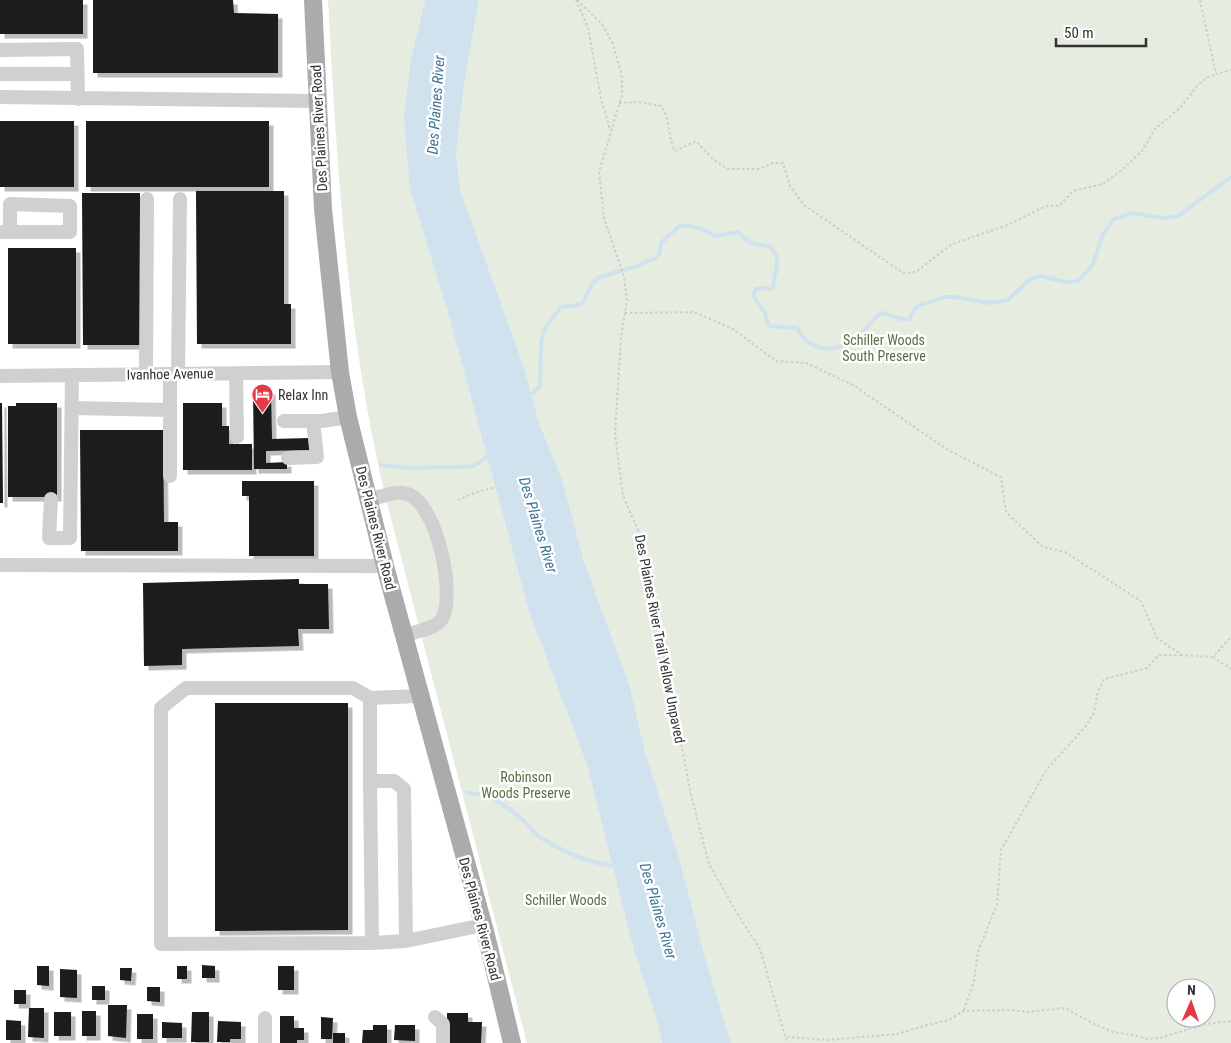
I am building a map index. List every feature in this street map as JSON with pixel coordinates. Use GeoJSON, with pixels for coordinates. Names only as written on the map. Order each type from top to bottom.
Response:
{"type":"FeatureCollection","features":[{"type":"Feature","properties":{"kind":"main road","name":"Des Plaines River Road"},"geometry":{"type":"LineString","coordinates":[[313,0],[323,209],[340,372],[348,417],[385,566],[483,924],[512,1043]]}},
{"type":"Feature","properties":{"kind":"street"},"geometry":{"type":"LineString","coordinates":[[0,50],[77,49],[78,99]]}},
{"type":"Feature","properties":{"kind":"street"},"geometry":{"type":"LineString","coordinates":[[0,74],[78,74]]}},
{"type":"Feature","properties":{"kind":"street"},"geometry":{"type":"LineString","coordinates":[[0,97],[318,102]]}},
{"type":"Feature","properties":{"kind":"street"},"geometry":{"type":"LineString","coordinates":[[146,374],[147,199]]}},
{"type":"Feature","properties":{"kind":"street"},"geometry":{"type":"LineString","coordinates":[[170,476],[170,410],[174,374],[180,199]]}},
{"type":"Feature","properties":{"kind":"street","name":"Ivanhoe Avenue"},"geometry":{"type":"LineString","coordinates":[[0,376],[340,372]]}},
{"type":"Feature","properties":{"kind":"street"},"geometry":{"type":"LineString","coordinates":[[236,373],[237,437]]}},
{"type":"Feature","properties":{"kind":"street"},"geometry":{"type":"LineString","coordinates":[[50,499],[49,538],[70,538],[72,375]]}},
{"type":"Feature","properties":{"kind":"street"},"geometry":{"type":"LineString","coordinates":[[72,408],[170,410]]}},
{"type":"Feature","properties":{"kind":"street"},"geometry":{"type":"LineString","coordinates":[[284,421],[312,421],[348,417]]}},
{"type":"Feature","properties":{"kind":"street"},"geometry":{"type":"LineString","coordinates":[[288,458],[317,458],[312,421]]}},
{"type":"Feature","properties":{"kind":"street"},"geometry":{"type":"LineString","coordinates":[[368,500],[401,493],[409,494],[416,499],[433,528],[443,558],[446,578],[442,618],[438,624],[404,635]]}},
{"type":"Feature","properties":{"kind":"street"},"geometry":{"type":"LineString","coordinates":[[0,565],[385,566]]}},
{"type":"Feature","properties":{"kind":"street"},"geometry":{"type":"LineString","coordinates":[[420,696],[370,698],[353,688],[186,688],[161,708],[161,944],[372,943],[406,941],[483,924]]}},
{"type":"Feature","properties":{"kind":"street"},"geometry":{"type":"LineString","coordinates":[[370,698],[372,943]]}},
{"type":"Feature","properties":{"kind":"street"},"geometry":{"type":"LineString","coordinates":[[370,781],[394,781],[404,789],[406,941]]}},
{"type":"Feature","properties":{"kind":"street"},"geometry":{"type":"LineString","coordinates":[[435,1017],[443,1024],[442,1043]]}},
{"type":"Feature","properties":{"kind":"street"},"geometry":{"type":"LineString","coordinates":[[265,1018],[265,1043]]}},
{"type":"Feature","properties":{"kind":"path","name":"Des Plaines River Trail Yellow Unpaved"},"geometry":{"type":"LineString","coordinates":[[577,0],[602,24],[613,44],[622,77],[622,95],[599,172],[604,218],[624,278],[627,298],[621,337],[616,434],[623,496],[642,539],[691,795],[709,864],[760,949],[788,1043]]}},
{"type":"Feature","properties":{"kind":"path"},"geometry":{"type":"LineString","coordinates":[[577,0],[588,28],[601,98],[611,132]]}},
{"type":"Feature","properties":{"kind":"path"},"geometry":{"type":"LineString","coordinates":[[1200,0],[1216,74]]}},
{"type":"Feature","properties":{"kind":"path"},"geometry":{"type":"LineString","coordinates":[[619,103],[639,102],[661,106],[666,114],[671,143],[676,151],[696,141],[727,169],[759,169],[773,163],[784,163],[790,186],[804,205],[903,273],[916,272],[952,244],[1008,225],[1046,206],[1059,206],[1073,191],[1103,184],[1122,170],[1142,151],[1155,129],[1180,108],[1197,86],[1206,78],[1231,70]]}},
{"type":"Feature","properties":{"kind":"path"},"geometry":{"type":"LineString","coordinates":[[625,313],[694,312],[733,329],[776,360],[806,363],[853,385],[948,450],[1002,477],[1006,512],[1043,547],[1065,552],[1141,601],[1157,638],[1182,655]]}},
{"type":"Feature","properties":{"kind":"path"},"geometry":{"type":"LineString","coordinates":[[458,500],[496,487]]}},
{"type":"Feature","properties":{"kind":"path"},"geometry":{"type":"LineString","coordinates":[[1213,657],[1231,637]]}},
{"type":"Feature","properties":{"kind":"path"},"geometry":{"type":"LineString","coordinates":[[963,1011],[974,981],[978,952],[997,904],[1001,850],[1047,769],[1086,726],[1094,712],[1098,691],[1104,679],[1146,668],[1159,656],[1213,657],[1231,670]]}},
{"type":"Feature","properties":{"kind":"path"},"geometry":{"type":"LineString","coordinates":[[787,1037],[828,1040],[897,1034],[949,1020],[963,1011],[1012,1010],[1027,1012],[1066,1008],[1094,1024],[1113,1032],[1147,1039],[1159,1038],[1206,1024],[1231,1021]]}},
{"type":"Feature","properties":{"kind":"green space","name":"Schiller Woods"},"geometry":{"type":"Polygon","coordinates":[[[328,0],[425,0],[411,58],[410,189],[450,320],[529,612],[587,765],[634,951],[655,1014],[662,1043],[527,1043],[387,503],[373,441],[362,379],[346,253],[335,127],[328,0]]]}},
{"type":"Feature","properties":{"kind":"green space","name":"Schiller Woods South Preserve"},"geometry":{"type":"Polygon","coordinates":[[[479,0],[1231,0],[1231,1043],[731,1043],[706,960],[678,854],[645,752],[630,687],[584,561],[562,479],[539,423],[524,367],[460,189],[456,155],[464,86],[479,0]]]}},
{"type":"Feature","properties":{"kind":"water","name":"Des Plaines River"},"geometry":{"type":"Polygon","coordinates":[[[425,0],[479,0],[464,86],[456,155],[460,189],[524,367],[539,423],[562,479],[584,561],[630,687],[645,752],[678,854],[706,960],[731,1043],[662,1043],[655,1014],[634,951],[587,765],[529,612],[450,320],[410,189],[404,117],[411,58],[425,0]]]}},
{"type":"Feature","properties":{"kind":"building"},"geometry":{"type":"Polygon","coordinates":[[[0,0],[83,0],[83,34],[0,34],[0,0]]]}},
{"type":"Feature","properties":{"kind":"building"},"geometry":{"type":"Polygon","coordinates":[[[93,0],[233,0],[234,13],[278,14],[278,73],[93,73],[93,0]]]}},
{"type":"Feature","properties":{"kind":"building"},"geometry":{"type":"Polygon","coordinates":[[[0,121],[74,121],[74,187],[0,187],[0,121]]]}},
{"type":"Feature","properties":{"kind":"building"},"geometry":{"type":"Polygon","coordinates":[[[86,121],[269,121],[269,187],[86,187],[86,121]]]}},
{"type":"Feature","properties":{"kind":"building"},"geometry":{"type":"Polygon","coordinates":[[[196,191],[284,191],[284,304],[291,304],[291,344],[197,344],[196,191]]]}},
{"type":"Feature","properties":{"kind":"building"},"geometry":{"type":"Polygon","coordinates":[[[82,193],[140,193],[140,345],[83,345],[82,193]]]}},
{"type":"Feature","properties":{"kind":"building"},"geometry":{"type":"Polygon","coordinates":[[[8,248],[76,248],[76,344],[8,344],[8,248]]]}},
{"type":"Feature","properties":{"kind":"building","name":"Relax Inn"},"geometry":{"type":"Polygon","coordinates":[[[253,390],[271,390],[272,439],[310,438],[310,450],[266,451],[266,463],[287,462],[287,469],[254,469],[253,390]]]}},
{"type":"Feature","properties":{"kind":"building"},"geometry":{"type":"Polygon","coordinates":[[[0,403],[2,403],[3,503],[0,503],[0,403]]]}},
{"type":"Feature","properties":{"kind":"building"},"geometry":{"type":"Polygon","coordinates":[[[16,403],[57,403],[57,497],[8,497],[8,406],[16,406],[16,403]]]}},
{"type":"Feature","properties":{"kind":"building"},"geometry":{"type":"Polygon","coordinates":[[[183,403],[222,403],[222,426],[229,426],[229,444],[252,444],[252,470],[183,470],[183,403]]]}},
{"type":"Feature","properties":{"kind":"building"},"geometry":{"type":"Polygon","coordinates":[[[80,430],[163,430],[164,522],[178,522],[178,551],[81,551],[80,430]]]}},
{"type":"Feature","properties":{"kind":"building"},"geometry":{"type":"Polygon","coordinates":[[[242,481],[314,481],[314,556],[249,556],[249,496],[242,496],[242,481]]]}},
{"type":"Feature","properties":{"kind":"building"},"geometry":{"type":"Polygon","coordinates":[[[299,579],[299,584],[328,584],[329,629],[298,629],[299,646],[182,649],[182,665],[144,666],[143,583],[299,579]]]}},
{"type":"Feature","properties":{"kind":"building"},"geometry":{"type":"Polygon","coordinates":[[[215,703],[348,703],[348,930],[215,931],[215,703]]]}},
{"type":"Feature","properties":{"kind":"building"},"geometry":{"type":"Polygon","coordinates":[[[202,965],[215,966],[215,978],[202,978],[202,965]]]}},
{"type":"Feature","properties":{"kind":"building"},"geometry":{"type":"Polygon","coordinates":[[[37,966],[49,966],[49,986],[37,985],[37,966]]]}},
{"type":"Feature","properties":{"kind":"building"},"geometry":{"type":"Polygon","coordinates":[[[177,966],[187,966],[187,979],[177,979],[177,966]]]}},
{"type":"Feature","properties":{"kind":"building"},"geometry":{"type":"Polygon","coordinates":[[[278,966],[294,966],[294,990],[278,990],[278,966]]]}},
{"type":"Feature","properties":{"kind":"building"},"geometry":{"type":"Polygon","coordinates":[[[120,968],[132,968],[131,981],[120,980],[120,968]]]}},
{"type":"Feature","properties":{"kind":"building"},"geometry":{"type":"Polygon","coordinates":[[[60,969],[77,970],[77,998],[60,997],[60,969]]]}},
{"type":"Feature","properties":{"kind":"building"},"geometry":{"type":"Polygon","coordinates":[[[92,986],[105,986],[105,1000],[92,1000],[92,986]]]}},
{"type":"Feature","properties":{"kind":"building"},"geometry":{"type":"Polygon","coordinates":[[[147,987],[160,987],[160,1002],[147,1001],[147,987]]]}},
{"type":"Feature","properties":{"kind":"building"},"geometry":{"type":"Polygon","coordinates":[[[14,990],[26,990],[26,1004],[14,1004],[14,990]]]}},
{"type":"Feature","properties":{"kind":"building"},"geometry":{"type":"Polygon","coordinates":[[[108,1005],[127,1005],[126,1038],[108,1036],[108,1005]]]}},
{"type":"Feature","properties":{"kind":"building"},"geometry":{"type":"Polygon","coordinates":[[[29,1008],[44,1008],[44,1038],[28,1037],[29,1008]]]}},
{"type":"Feature","properties":{"kind":"building"},"geometry":{"type":"Polygon","coordinates":[[[82,1011],[96,1011],[96,1036],[82,1036],[82,1011]]]}},
{"type":"Feature","properties":{"kind":"building"},"geometry":{"type":"Polygon","coordinates":[[[54,1012],[71,1012],[71,1036],[54,1036],[54,1012]]]}},
{"type":"Feature","properties":{"kind":"building"},"geometry":{"type":"Polygon","coordinates":[[[192,1012],[209,1012],[209,1042],[191,1042],[192,1012]]]}},
{"type":"Feature","properties":{"kind":"building"},"geometry":{"type":"Polygon","coordinates":[[[447,1013],[468,1013],[468,1022],[482,1022],[481,1043],[447,1043],[447,1013]]]}},
{"type":"Feature","properties":{"kind":"building"},"geometry":{"type":"Polygon","coordinates":[[[137,1014],[153,1014],[153,1039],[137,1039],[137,1014]]]}},
{"type":"Feature","properties":{"kind":"building"},"geometry":{"type":"Polygon","coordinates":[[[280,1016],[294,1016],[294,1028],[304,1028],[304,1040],[297,1040],[297,1043],[280,1043],[280,1016]]]}},
{"type":"Feature","properties":{"kind":"building"},"geometry":{"type":"Polygon","coordinates":[[[321,1017],[333,1018],[332,1039],[321,1039],[321,1017]]]}},
{"type":"Feature","properties":{"kind":"building"},"geometry":{"type":"Polygon","coordinates":[[[6,1020],[21,1021],[21,1040],[6,1040],[6,1020]]]}},
{"type":"Feature","properties":{"kind":"building"},"geometry":{"type":"Polygon","coordinates":[[[218,1021],[241,1022],[241,1039],[230,1039],[230,1042],[217,1042],[218,1021]]]}},
{"type":"Feature","properties":{"kind":"building"},"geometry":{"type":"Polygon","coordinates":[[[162,1022],[182,1023],[182,1038],[162,1038],[162,1022]]]}},
{"type":"Feature","properties":{"kind":"building"},"geometry":{"type":"Polygon","coordinates":[[[373,1025],[387,1025],[387,1043],[362,1043],[363,1030],[373,1030],[373,1025]]]}},
{"type":"Feature","properties":{"kind":"building"},"geometry":{"type":"Polygon","coordinates":[[[395,1025],[415,1025],[415,1041],[394,1040],[395,1025]]]}},
{"type":"Feature","properties":{"kind":"building"},"geometry":{"type":"Polygon","coordinates":[[[333,1033],[345,1033],[345,1043],[333,1043],[333,1033]]]}},
{"type":"Feature","properties":{"kind":"waterway"},"geometry":{"type":"LineString","coordinates":[[527,397],[540,387],[541,344],[544,330],[561,307],[583,303],[593,282],[600,277],[656,258],[660,253],[661,243],[679,226],[702,229],[715,236],[739,232],[745,239],[753,243],[770,246],[777,257],[773,288],[756,289],[753,295],[765,313],[769,326],[797,328],[810,343],[818,347],[835,348],[852,341],[882,313],[899,319],[910,319],[913,311],[921,304],[944,297],[991,303],[1008,300],[1029,280],[1041,276],[1065,282],[1078,281],[1092,266],[1103,234],[1114,219],[1132,213],[1163,218],[1178,216],[1231,177]]}},
{"type":"Feature","properties":{"kind":"waterway"},"geometry":{"type":"LineString","coordinates":[[381,465],[408,468],[474,466],[490,455]]}},
{"type":"Feature","properties":{"kind":"waterway"},"geometry":{"type":"LineString","coordinates":[[467,793],[485,795],[497,801],[521,818],[538,836],[566,852],[596,863],[617,866]]}},
{"type":"Feature","properties":{"kind":"place","name":"Relax Inn"},"geometry":{"type":"Point","coordinates":[262,414]}},
{"type":"Feature","properties":{"kind":"park label","name":"Robinson Woods Preserve"},"geometry":{"type":"Point","coordinates":[526,786]}}]}
